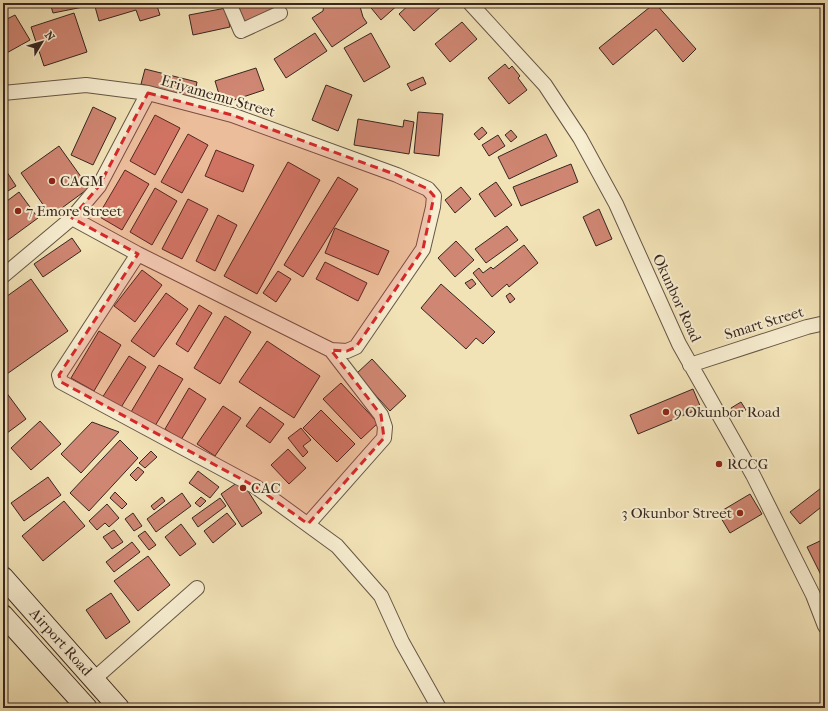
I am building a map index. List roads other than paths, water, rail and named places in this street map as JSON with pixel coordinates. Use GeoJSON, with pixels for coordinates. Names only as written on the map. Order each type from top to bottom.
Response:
{"type":"FeatureCollection","features":[{"type":"Feature","properties":{"kind":"main road","name":"Airport Road"},"geometry":{"type":"LineString","coordinates":[[3,577],[118,708]]}},
{"type":"Feature","properties":{"kind":"main road"},"geometry":{"type":"LineString","coordinates":[[8,620],[32,609]]}},
{"type":"Feature","properties":{"kind":"main road","name":"Airport Road"},"geometry":{"type":"LineString","coordinates":[[8,620],[88,708]]}},
{"type":"Feature","properties":{"kind":"street"},"geometry":{"type":"LineString","coordinates":[[229,3],[241,31],[280,13]]}},
{"type":"Feature","properties":{"kind":"street","name":"Okunbor Road"},"geometry":{"type":"LineString","coordinates":[[470,3],[545,85],[580,138],[616,204],[679,344],[753,475],[813,595],[825,626]]}},
{"type":"Feature","properties":{"kind":"street","name":"Eriyamemu Street"},"geometry":{"type":"LineString","coordinates":[[3,93],[86,85],[148,93],[232,115],[397,175],[428,189],[434,196],[434,207],[423,249],[356,347],[347,351],[331,350]]}},
{"type":"Feature","properties":{"kind":"street"},"geometry":{"type":"LineString","coordinates":[[3,276],[72,218],[99,186],[148,93]]}},
{"type":"Feature","properties":{"kind":"street"},"geometry":{"type":"LineString","coordinates":[[72,218],[138,254],[331,350],[381,415],[385,427],[384,438],[308,524]]}},
{"type":"Feature","properties":{"kind":"street"},"geometry":{"type":"LineString","coordinates":[[138,254],[59,375],[61,382],[71,389],[256,487],[337,546],[381,596],[402,642],[438,708]]}},
{"type":"Feature","properties":{"kind":"street","name":"Smart Street"},"geometry":{"type":"LineString","coordinates":[[690,365],[807,327],[825,323]]}},
{"type":"Feature","properties":{"kind":"street"},"geometry":{"type":"LineString","coordinates":[[94,679],[197,588]]}},
{"type":"Feature","properties":{"kind":"place","name":"CAGM"},"geometry":{"type":"Point","coordinates":[52,181]}},
{"type":"Feature","properties":{"kind":"place","name":"7 Emore Street"},"geometry":{"type":"Point","coordinates":[18,211]}},
{"type":"Feature","properties":{"kind":"place","name":"9 Okunbor Road"},"geometry":{"type":"Point","coordinates":[666,412]}},
{"type":"Feature","properties":{"kind":"place","name":"RCCG"},"geometry":{"type":"Point","coordinates":[719,464]}},
{"type":"Feature","properties":{"kind":"place","name":"CAC"},"geometry":{"type":"Point","coordinates":[243,488]}},
{"type":"Feature","properties":{"kind":"place","name":"3 Okunbor Street"},"geometry":{"type":"Point","coordinates":[740,513]}}]}
